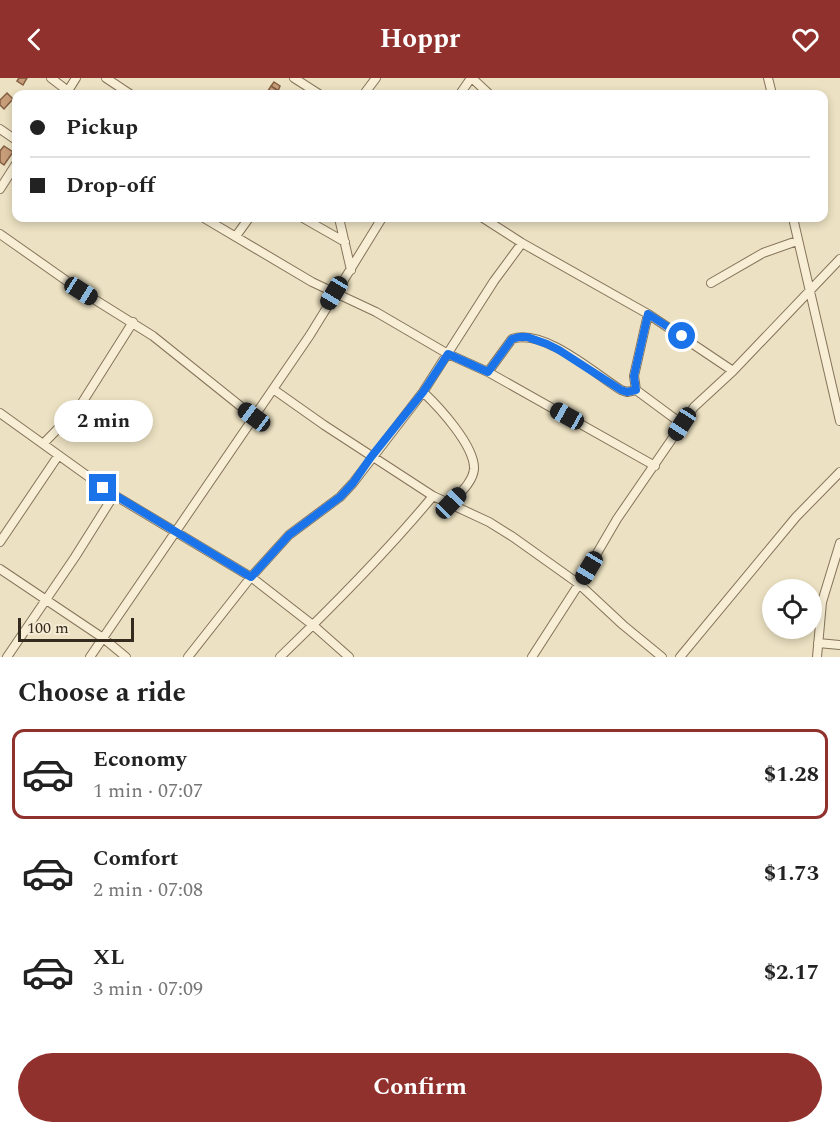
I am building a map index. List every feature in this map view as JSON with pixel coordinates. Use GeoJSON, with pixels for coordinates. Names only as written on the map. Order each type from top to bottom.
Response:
{"type":"FeatureCollection","features":[{"type":"Feature","properties":{"kind":"street"},"geometry":{"type":"LineString","coordinates":[[51,78],[64,90]]}},
{"type":"Feature","properties":{"kind":"street"},"geometry":{"type":"LineString","coordinates":[[106,78],[124,90]]}},
{"type":"Feature","properties":{"kind":"street"},"geometry":{"type":"LineString","coordinates":[[296,78],[312,90]]}},
{"type":"Feature","properties":{"kind":"street"},"geometry":{"type":"LineString","coordinates":[[471,78],[484,90]]}},
{"type":"Feature","properties":{"kind":"street"},"geometry":{"type":"LineString","coordinates":[[0,189],[12,171]]}},
{"type":"Feature","properties":{"kind":"street"},"geometry":{"type":"LineString","coordinates":[[211,222],[312,282],[376,312],[448,354],[488,372],[655,466]]}},
{"type":"Feature","properties":{"kind":"street"},"geometry":{"type":"LineString","coordinates":[[236,236],[246,222]]}},
{"type":"Feature","properties":{"kind":"street"},"geometry":{"type":"LineString","coordinates":[[310,222],[345,242]]}},
{"type":"Feature","properties":{"kind":"street"},"geometry":{"type":"LineString","coordinates":[[340,222],[351,270]]}},
{"type":"Feature","properties":{"kind":"street"},"geometry":{"type":"LineString","coordinates":[[90,657],[309,335],[380,222]]}},
{"type":"Feature","properties":{"kind":"street"},"geometry":{"type":"LineString","coordinates":[[489,222],[648,314],[733,371]]}},
{"type":"Feature","properties":{"kind":"street"},"geometry":{"type":"LineString","coordinates":[[794,222],[840,422]]}},
{"type":"Feature","properties":{"kind":"street"},"geometry":{"type":"LineString","coordinates":[[0,234],[81,291],[153,336],[254,417]]}},
{"type":"Feature","properties":{"kind":"street"},"geometry":{"type":"LineString","coordinates":[[711,283],[763,253],[797,241]]}},
{"type":"Feature","properties":{"kind":"street"},"geometry":{"type":"LineString","coordinates":[[188,657],[251,577],[289,535],[340,497],[423,392],[494,281],[522,243]]}},
{"type":"Feature","properties":{"kind":"street"},"geometry":{"type":"LineString","coordinates":[[532,657],[617,519],[694,407],[733,371],[840,259]]}},
{"type":"Feature","properties":{"kind":"street"},"geometry":{"type":"LineString","coordinates":[[648,314],[634,376],[636,390],[682,424]]}},
{"type":"Feature","properties":{"kind":"street"},"geometry":{"type":"LineString","coordinates":[[43,444],[80,406],[133,322]]}},
{"type":"Feature","properties":{"kind":"street"},"geometry":{"type":"LineString","coordinates":[[488,372],[512,339],[527,337],[547,344],[621,390],[627,392],[636,390]]}},
{"type":"Feature","properties":{"kind":"street"},"geometry":{"type":"LineString","coordinates":[[273,389],[371,457],[433,496],[451,503],[513,537],[579,584],[662,657]]}},
{"type":"Feature","properties":{"kind":"street"},"geometry":{"type":"LineString","coordinates":[[423,392],[442,409],[455,427],[473,461],[474,471],[469,481],[451,503]]}},
{"type":"Feature","properties":{"kind":"street"},"geometry":{"type":"LineString","coordinates":[[0,414],[114,495],[251,577],[314,626],[349,657]]}},
{"type":"Feature","properties":{"kind":"street"},"geometry":{"type":"LineString","coordinates":[[0,542],[58,456]]}},
{"type":"Feature","properties":{"kind":"street"},"geometry":{"type":"LineString","coordinates":[[680,657],[796,517],[840,472]]}},
{"type":"Feature","properties":{"kind":"street"},"geometry":{"type":"LineString","coordinates":[[7,657],[114,495]]}},
{"type":"Feature","properties":{"kind":"street"},"geometry":{"type":"LineString","coordinates":[[280,657],[314,626],[405,531],[433,496]]}},
{"type":"Feature","properties":{"kind":"street"},"geometry":{"type":"LineString","coordinates":[[817,657],[822,602],[840,543]]}},
{"type":"Feature","properties":{"kind":"street"},"geometry":{"type":"LineString","coordinates":[[0,569],[103,638],[126,657]]}},
{"type":"Feature","properties":{"kind":"street"},"geometry":{"type":"LineString","coordinates":[[818,643],[840,645]]}},
{"type":"Feature","properties":{"kind":"building"},"geometry":{"type":"Polygon","coordinates":[[[19,78],[27,78],[23,85],[17,81],[19,78]]]}},
{"type":"Feature","properties":{"kind":"building"},"geometry":{"type":"Polygon","coordinates":[[[274,82],[280,86],[277,90],[271,86],[274,82]]]}},
{"type":"Feature","properties":{"kind":"building"},"geometry":{"type":"Polygon","coordinates":[[[7,93],[12,98],[4,109],[0,105],[0,100],[7,93]]]}},
{"type":"Feature","properties":{"kind":"building"},"geometry":{"type":"Polygon","coordinates":[[[4,146],[12,151],[4,165],[0,162],[0,151],[4,146]]]}},
{"type":"Feature","properties":{"kind":"route"},"geometry":{"type":"LineString","coordinates":[[103,488],[251,577],[289,535],[340,497],[353,483],[423,392],[448,354],[488,372],[512,339],[527,337],[559,350],[627,392],[636,390],[634,376],[648,314],[682,336]]}}]}
